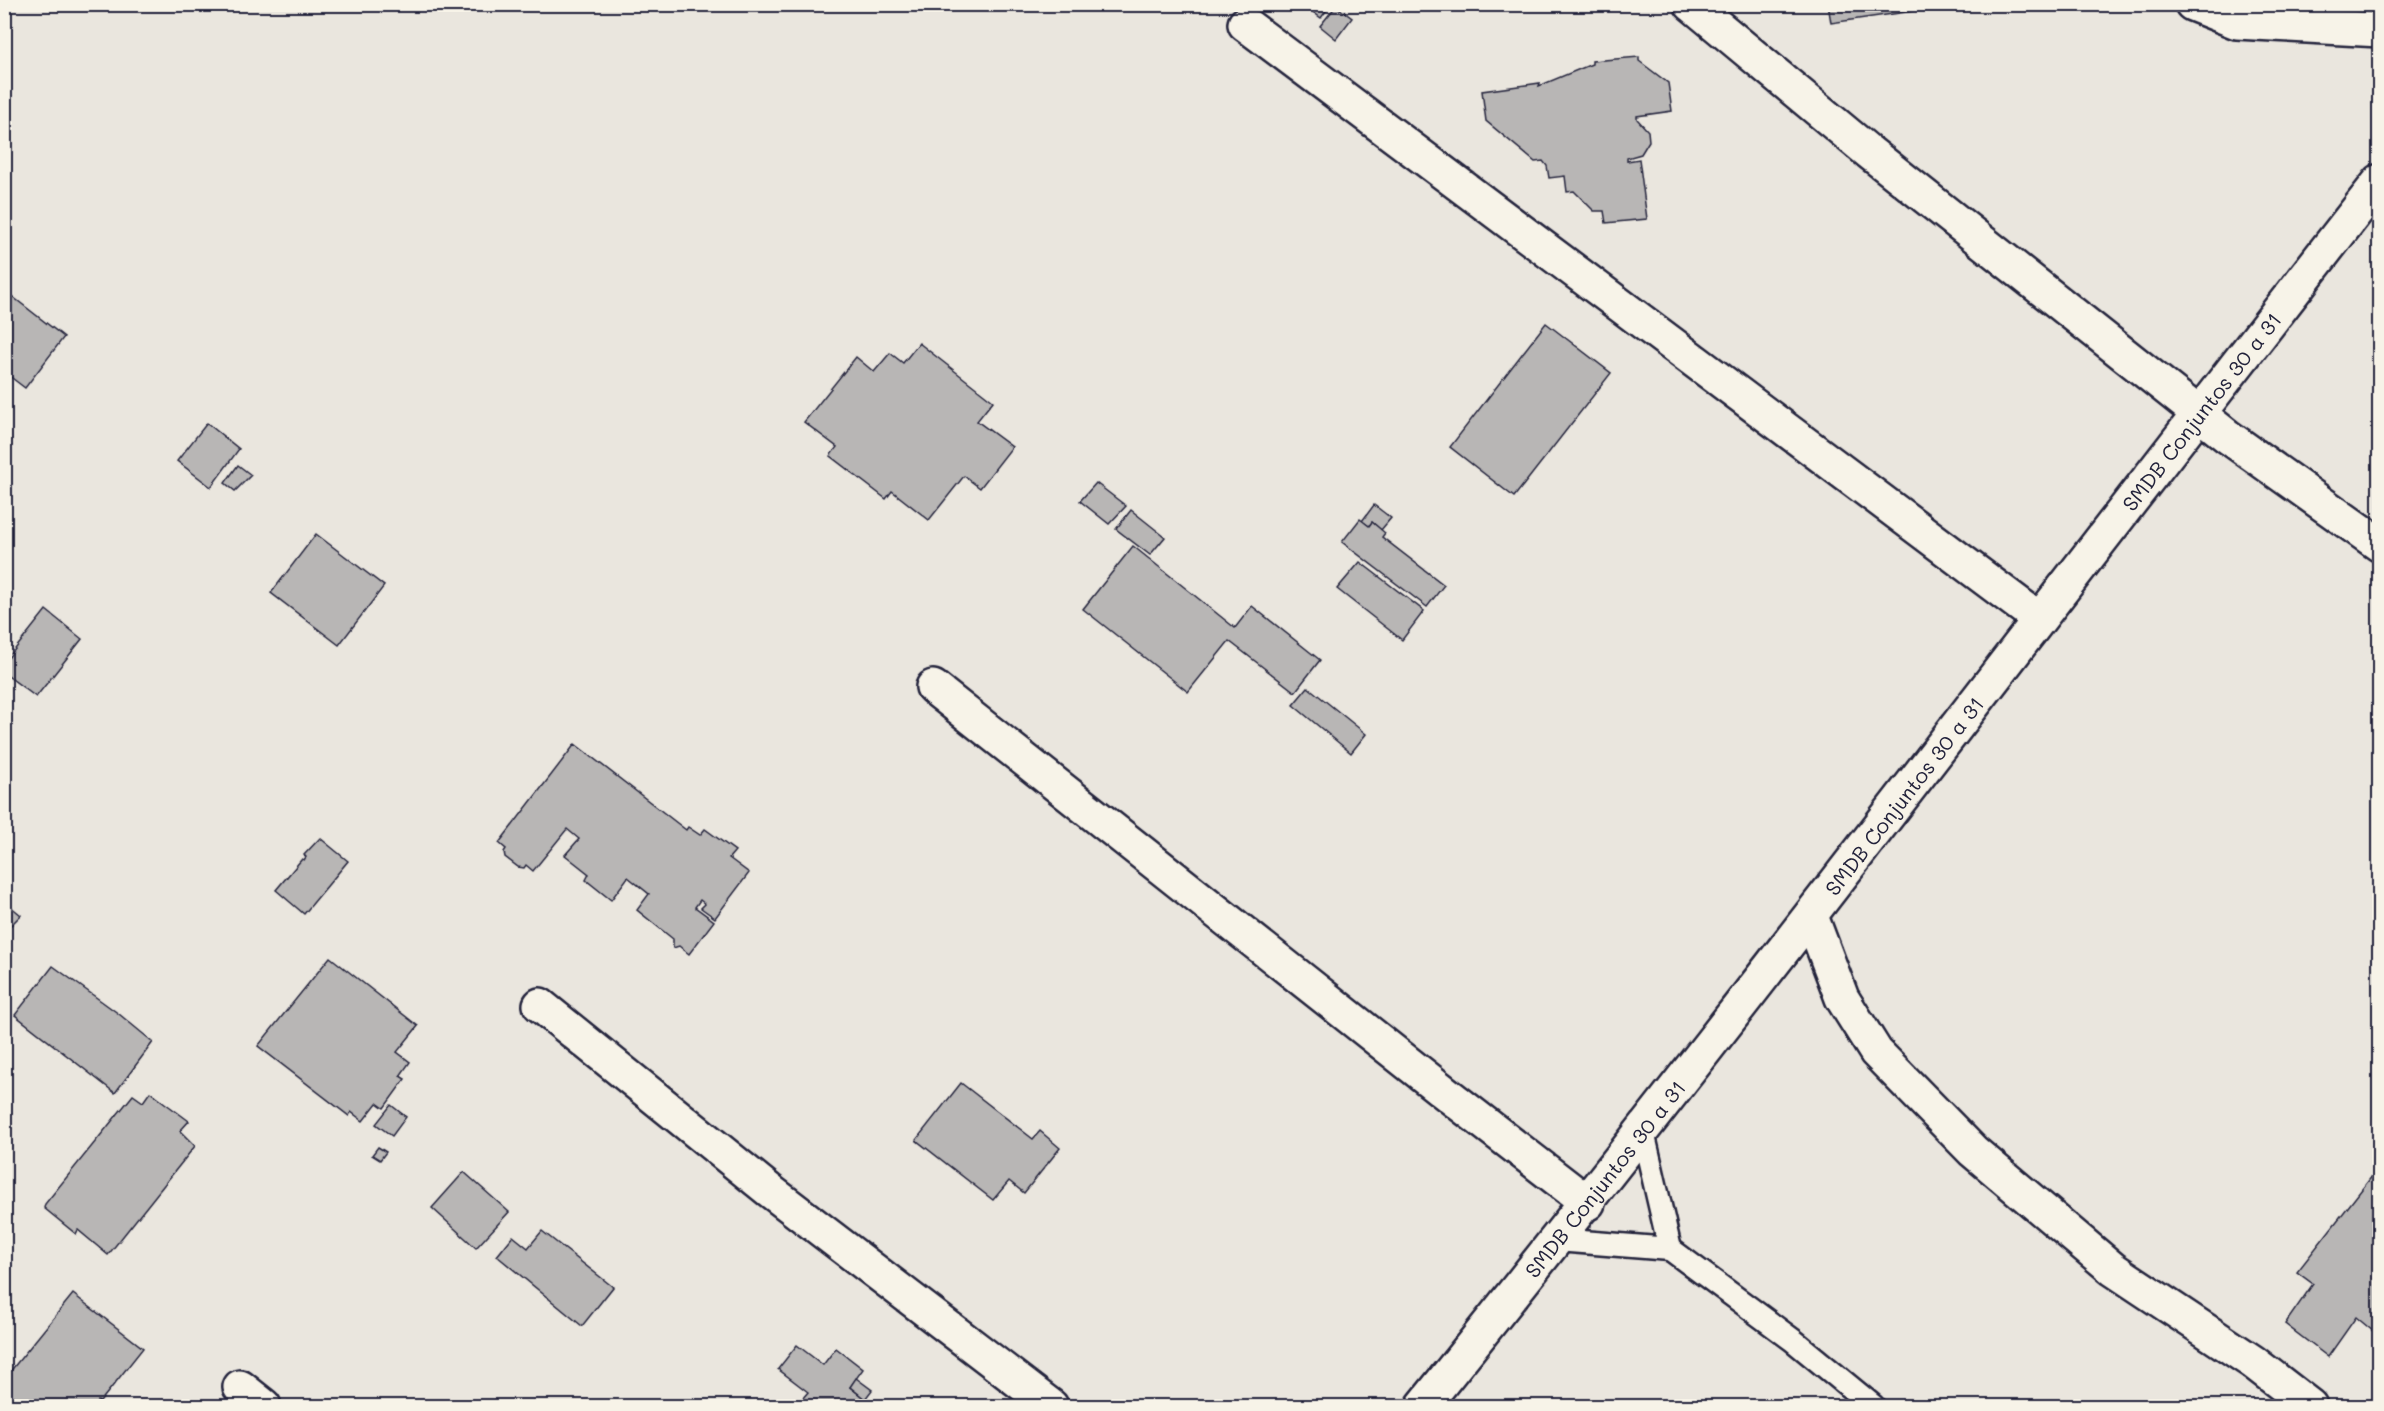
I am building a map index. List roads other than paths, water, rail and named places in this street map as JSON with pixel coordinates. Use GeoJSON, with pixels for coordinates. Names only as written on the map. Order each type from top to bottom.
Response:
{"type":"FeatureCollection","features":[{"type":"Feature","properties":{"kind":"street"},"geometry":{"type":"LineString","coordinates":[[1691,4],[1869,152],[2198,413],[2379,545]]}},
{"type":"Feature","properties":{"kind":"street"},"geometry":{"type":"LineString","coordinates":[[2192,4],[2237,22],[2378,34]]}},
{"type":"Feature","properties":{"kind":"street"},"geometry":{"type":"LineString","coordinates":[[1245,24],[2039,619]]}},
{"type":"Feature","properties":{"kind":"street","name":"SMDB Conjuntos 30 a 31"},"geometry":{"type":"LineString","coordinates":[[1423,1407],[1588,1203],[2379,182]]}},
{"type":"Feature","properties":{"kind":"street"},"geometry":{"type":"LineString","coordinates":[[933,687],[1588,1203]]}},
{"type":"Feature","properties":{"kind":"street"},"geometry":{"type":"LineString","coordinates":[[1811,916],[1842,998],[1876,1052],[1973,1151],[2112,1269],[2253,1362],[2310,1407]]}},
{"type":"Feature","properties":{"kind":"street"},"geometry":{"type":"LineString","coordinates":[[540,1005],[769,1190],[1052,1407]]}},
{"type":"Feature","properties":{"kind":"lane"},"geometry":{"type":"LineString","coordinates":[[1643,1132],[1670,1249]]}},
{"type":"Feature","properties":{"kind":"lane"},"geometry":{"type":"LineString","coordinates":[[1557,1240],[1670,1249],[1794,1341],[1873,1407]]}}]}
